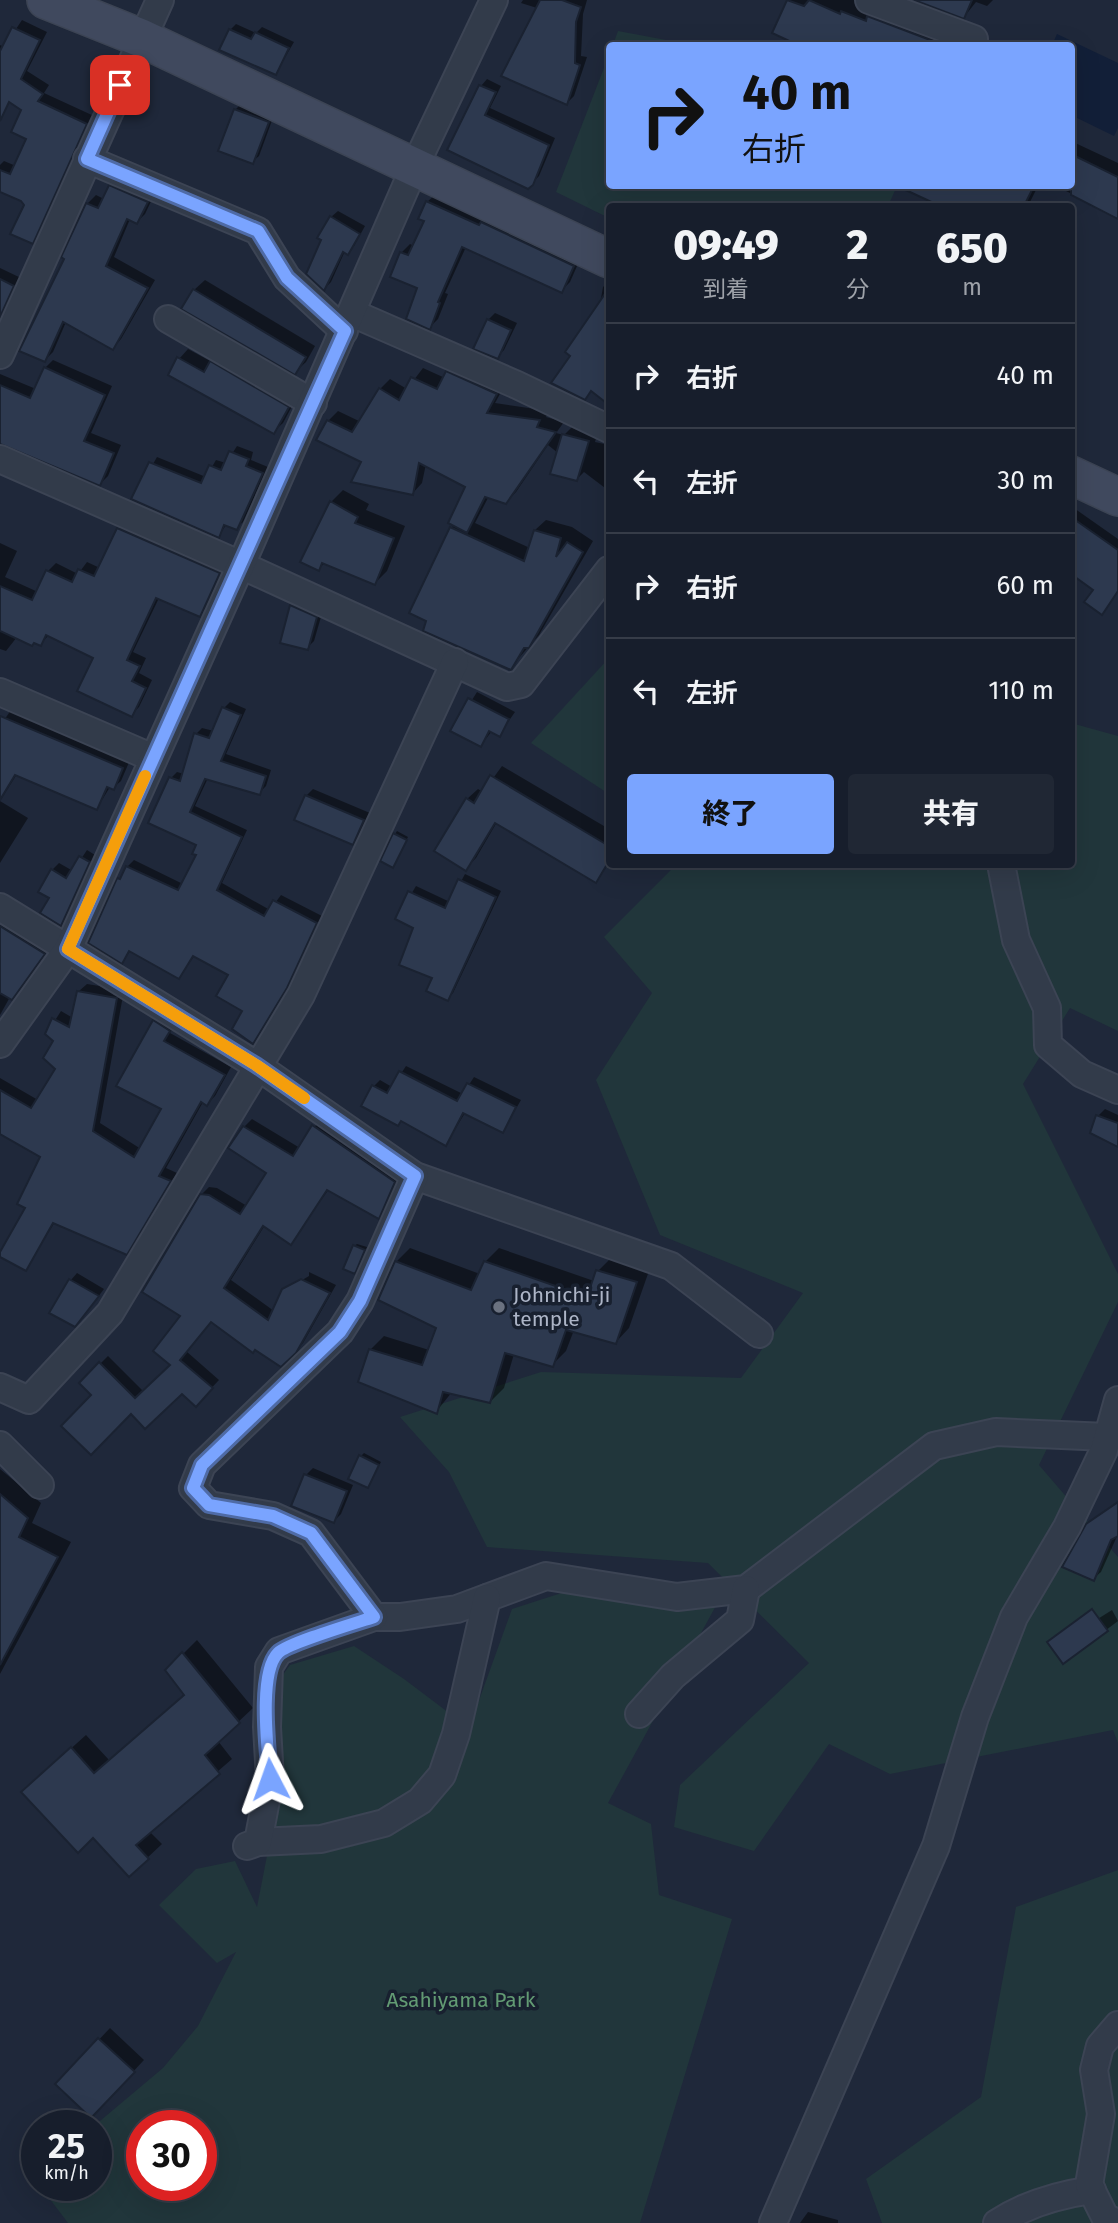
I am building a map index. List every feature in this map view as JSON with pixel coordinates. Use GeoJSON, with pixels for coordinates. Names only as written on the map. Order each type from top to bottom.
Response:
{"type":"FeatureCollection","features":[{"type":"Feature","properties":{"kind":"street"},"geometry":{"type":"LineString","coordinates":[[46,0],[141,38],[606,259]]}},
{"type":"Feature","properties":{"kind":"street"},"geometry":{"type":"LineString","coordinates":[[0,355],[160,0]]}},
{"type":"Feature","properties":{"kind":"street"},"geometry":{"type":"LineString","coordinates":[[0,1044],[68,949],[242,565],[414,169],[494,0]]}},
{"type":"Feature","properties":{"kind":"street"},"geometry":{"type":"LineString","coordinates":[[869,0],[974,39]]}},
{"type":"Feature","properties":{"kind":"street"},"geometry":{"type":"LineString","coordinates":[[87,159],[258,231],[287,278],[348,322],[517,385],[606,428]]}},
{"type":"Feature","properties":{"kind":"street"},"geometry":{"type":"LineString","coordinates":[[168,319],[313,403]]}},
{"type":"Feature","properties":{"kind":"street"},"geometry":{"type":"LineString","coordinates":[[0,459],[242,565],[507,687],[521,684],[606,574]]}},
{"type":"Feature","properties":{"kind":"street"},"geometry":{"type":"LineString","coordinates":[[1075,477],[1118,497]]}},
{"type":"Feature","properties":{"kind":"street"},"geometry":{"type":"LineString","coordinates":[[0,1387],[29,1400],[110,1313],[306,984],[455,662]]}},
{"type":"Feature","properties":{"kind":"street"},"geometry":{"type":"LineString","coordinates":[[0,692],[153,758]]}},
{"type":"Feature","properties":{"kind":"street"},"geometry":{"type":"LineString","coordinates":[[1002,868],[1016,940],[1047,1008],[1048,1045],[1082,1074],[1118,1090]]}},
{"type":"Feature","properties":{"kind":"street"},"geometry":{"type":"LineString","coordinates":[[0,907],[256,1065],[415,1176],[671,1266],[759,1334]]}},
{"type":"Feature","properties":{"kind":"street"},"geometry":{"type":"LineString","coordinates":[[374,1617],[311,1533],[273,1516],[209,1505],[193,1488],[202,1465],[340,1332],[360,1301],[415,1176]]}},
{"type":"Feature","properties":{"kind":"street"},"geometry":{"type":"LineString","coordinates":[[773,2223],[936,1846],[975,1717],[1014,1617],[1110,1447],[1118,1400]]}},
{"type":"Feature","properties":{"kind":"street"},"geometry":{"type":"LineString","coordinates":[[487,1598],[456,1734],[442,1775],[421,1801],[384,1824],[321,1839],[252,1844],[270,1779],[267,1727],[269,1667],[279,1651],[374,1617],[400,1617],[457,1609],[546,1576],[677,1597],[746,1589],[934,1446],[996,1432],[1110,1447]]}},
{"type":"Feature","properties":{"kind":"street"},"geometry":{"type":"LineString","coordinates":[[0,1445],[40,1485]]}},
{"type":"Feature","properties":{"kind":"street"},"geometry":{"type":"LineString","coordinates":[[639,1714],[673,1676],[740,1620],[746,1589]]}},
{"type":"Feature","properties":{"kind":"street"},"geometry":{"type":"LineString","coordinates":[[1117,2223],[1105,2217],[1088,2185],[1101,2114],[1094,2070],[1100,2046],[1118,2025]]}},
{"type":"Feature","properties":{"kind":"street"},"geometry":{"type":"LineString","coordinates":[[997,2223],[1013,2213],[1053,2197],[1092,2190]]}},
{"type":"Feature","properties":{"kind":"green space"},"geometry":{"type":"Polygon","coordinates":[[[618,31],[677,42],[614,42],[618,31]]]}},
{"type":"Feature","properties":{"kind":"green space"},"geometry":{"type":"Polygon","coordinates":[[[606,63],[606,189],[896,189],[889,203],[606,203],[606,217],[556,192],[606,63]]]}},
{"type":"Feature","properties":{"kind":"green space"},"geometry":{"type":"Polygon","coordinates":[[[606,661],[606,792],[531,743],[606,661]]]}},
{"type":"Feature","properties":{"kind":"green space"},"geometry":{"type":"Polygon","coordinates":[[[1075,724],[1118,736],[1118,1031],[1070,1008],[1023,1084],[1118,1274],[1118,1302],[1039,1465],[1118,1557],[1118,1743],[1113,1730],[890,1774],[829,1744],[754,1851],[674,1827],[680,1785],[809,1663],[708,1563],[487,1547],[449,1472],[400,1417],[541,1372],[741,1378],[803,1293],[660,1235],[596,1080],[652,993],[604,937],[673,868],[1075,868],[1075,724]]]}},
{"type":"Feature","properties":{"kind":"green space","name":"Asahiyama Park"},"geometry":{"type":"Polygon","coordinates":[[[574,1589],[718,1602],[608,1803],[651,1824],[659,1895],[732,1919],[640,2223],[68,2223],[51,2201],[112,2201],[112,2111],[163,2068],[198,2026],[236,1952],[217,1963],[159,1905],[196,1869],[235,1861],[257,1907],[281,1784],[282,1676],[290,1665],[354,1646],[404,1679],[469,1728],[512,1609],[574,1589]]]}},
{"type":"Feature","properties":{"kind":"green space"},"geometry":{"type":"Polygon","coordinates":[[[1118,1870],[1118,2223],[882,2223],[866,2179],[981,2097],[1016,1907],[1118,1870]]]}},
{"type":"Feature","properties":{"kind":"water"},"geometry":{"type":"Polygon","coordinates":[[[1057,34],[1074,42],[1053,42],[1057,34]]]}},
{"type":"Feature","properties":{"kind":"water"},"geometry":{"type":"Polygon","coordinates":[[[1075,43],[1118,63],[1118,128],[1114,136],[1075,117],[1075,43]]]}},
{"type":"Feature","properties":{"kind":"building"},"geometry":{"type":"Polygon","coordinates":[[[540,0],[562,0],[581,7],[576,22],[575,63],[580,65],[567,105],[501,76],[540,0]]]}},
{"type":"Feature","properties":{"kind":"building"},"geometry":{"type":"Polygon","coordinates":[[[787,0],[804,6],[809,0],[840,14],[841,11],[866,21],[867,16],[935,42],[791,42],[772,33],[787,0]]]}},
{"type":"Feature","properties":{"kind":"building"},"geometry":{"type":"Polygon","coordinates":[[[914,0],[972,0],[964,19],[914,0]]]}},
{"type":"Feature","properties":{"kind":"building"},"geometry":{"type":"Polygon","coordinates":[[[12,27],[40,40],[21,79],[43,94],[38,101],[87,124],[33,244],[10,234],[24,205],[0,192],[0,170],[10,174],[26,139],[11,132],[21,110],[9,102],[0,121],[0,51],[12,27]]]}},
{"type":"Feature","properties":{"kind":"building"},"geometry":{"type":"Polygon","coordinates":[[[229,29],[251,39],[255,32],[289,48],[276,75],[219,50],[229,29]]]}},
{"type":"Feature","properties":{"kind":"building"},"geometry":{"type":"Polygon","coordinates":[[[479,85],[496,92],[485,115],[549,145],[533,185],[528,189],[447,150],[479,85]]]}},
{"type":"Feature","properties":{"kind":"building"},"geometry":{"type":"Polygon","coordinates":[[[234,109],[269,122],[253,164],[218,151],[234,109]]]}},
{"type":"Feature","properties":{"kind":"building"},"geometry":{"type":"Polygon","coordinates":[[[1075,156],[1118,177],[1118,219],[1071,195],[1071,189],[1075,189],[1075,156]]]}},
{"type":"Feature","properties":{"kind":"building"},"geometry":{"type":"Polygon","coordinates":[[[109,185],[148,202],[137,224],[127,219],[106,266],[148,288],[113,350],[63,322],[45,362],[19,351],[64,259],[61,257],[86,203],[98,208],[109,185]]]}},
{"type":"Feature","properties":{"kind":"building"},"geometry":{"type":"Polygon","coordinates":[[[903,189],[1032,189],[1026,203],[934,203],[903,189]]]}},
{"type":"Feature","properties":{"kind":"building"},"geometry":{"type":"Polygon","coordinates":[[[426,201],[479,225],[481,222],[574,266],[562,293],[462,247],[438,302],[440,303],[430,330],[406,319],[417,288],[390,277],[400,252],[408,255],[424,221],[418,219],[426,201]]]}},
{"type":"Feature","properties":{"kind":"building"},"geometry":{"type":"Polygon","coordinates":[[[330,216],[360,234],[348,255],[343,252],[324,291],[306,274],[321,240],[317,238],[330,216]]]}},
{"type":"Feature","properties":{"kind":"building"},"geometry":{"type":"Polygon","coordinates":[[[0,279],[14,286],[0,317],[0,279]]]}},
{"type":"Feature","properties":{"kind":"building"},"geometry":{"type":"Polygon","coordinates":[[[193,289],[306,357],[295,375],[181,309],[193,289]]]}},
{"type":"Feature","properties":{"kind":"building"},"geometry":{"type":"Polygon","coordinates":[[[606,292],[606,403],[591,391],[585,400],[551,383],[570,356],[565,352],[606,292]]]}},
{"type":"Feature","properties":{"kind":"building"},"geometry":{"type":"Polygon","coordinates":[[[487,319],[511,330],[498,359],[473,349],[487,319]]]}},
{"type":"Feature","properties":{"kind":"building"},"geometry":{"type":"Polygon","coordinates":[[[177,357],[204,372],[210,361],[289,407],[274,434],[168,375],[177,357]]]}},
{"type":"Feature","properties":{"kind":"building"},"geometry":{"type":"Polygon","coordinates":[[[44,367],[105,395],[84,441],[114,453],[100,486],[0,444],[0,385],[30,398],[44,367]]]}},
{"type":"Feature","properties":{"kind":"building"},"geometry":{"type":"Polygon","coordinates":[[[446,371],[497,394],[487,413],[540,420],[537,427],[556,432],[506,504],[485,497],[467,533],[448,523],[465,487],[419,463],[413,495],[351,482],[361,462],[316,440],[327,420],[352,432],[379,388],[399,400],[411,377],[437,389],[446,371]]]}},
{"type":"Feature","properties":{"kind":"building"},"geometry":{"type":"Polygon","coordinates":[[[562,434],[589,441],[577,481],[550,474],[562,434]]]}},
{"type":"Feature","properties":{"kind":"building"},"geometry":{"type":"Polygon","coordinates":[[[229,451],[249,459],[246,466],[263,473],[237,530],[224,525],[219,538],[131,499],[149,462],[201,483],[209,465],[221,470],[229,451]]]}},
{"type":"Feature","properties":{"kind":"building"},"geometry":{"type":"Polygon","coordinates":[[[330,501],[358,517],[355,523],[394,538],[375,585],[322,563],[319,571],[300,562],[330,501]]]}},
{"type":"Feature","properties":{"kind":"building"},"geometry":{"type":"Polygon","coordinates":[[[1075,520],[1118,550],[1118,591],[1102,615],[1084,602],[1093,590],[1075,577],[1075,520]]]}},
{"type":"Feature","properties":{"kind":"building"},"geometry":{"type":"Polygon","coordinates":[[[450,527],[524,561],[534,530],[561,538],[556,557],[567,542],[583,552],[529,648],[524,648],[511,670],[423,631],[426,621],[409,613],[450,527]]]}},
{"type":"Feature","properties":{"kind":"building"},"geometry":{"type":"Polygon","coordinates":[[[117,528],[220,573],[200,617],[156,598],[127,660],[140,666],[132,681],[146,688],[132,717],[77,691],[93,658],[46,635],[41,646],[34,643],[32,646],[0,631],[0,586],[32,600],[46,570],[72,582],[78,569],[94,576],[117,528]]]}},
{"type":"Feature","properties":{"kind":"building"},"geometry":{"type":"Polygon","coordinates":[[[290,605],[317,617],[308,650],[280,643],[290,605]]]}},
{"type":"Feature","properties":{"kind":"building"},"geometry":{"type":"Polygon","coordinates":[[[468,698],[509,719],[500,737],[489,731],[481,747],[450,731],[468,698]]]}},
{"type":"Feature","properties":{"kind":"building"},"geometry":{"type":"Polygon","coordinates":[[[222,707],[241,715],[221,761],[266,776],[260,795],[205,779],[190,812],[242,837],[217,890],[264,916],[273,900],[317,923],[287,988],[253,1044],[232,1029],[242,1011],[216,996],[228,975],[193,956],[179,979],[129,951],[122,964],[88,943],[117,878],[120,879],[126,866],[178,890],[196,855],[192,854],[196,845],[148,823],[169,777],[180,781],[194,733],[209,738],[222,707]]]}},
{"type":"Feature","properties":{"kind":"building"},"geometry":{"type":"Polygon","coordinates":[[[0,716],[123,768],[114,790],[107,787],[97,810],[15,775],[0,800],[0,716]]]}},
{"type":"Feature","properties":{"kind":"building"},"geometry":{"type":"Polygon","coordinates":[[[490,775],[606,844],[606,866],[596,883],[495,823],[466,871],[434,851],[466,798],[474,803],[490,775]]]}},
{"type":"Feature","properties":{"kind":"building"},"geometry":{"type":"Polygon","coordinates":[[[305,795],[364,820],[353,845],[294,820],[305,795]]]}},
{"type":"Feature","properties":{"kind":"building"},"geometry":{"type":"Polygon","coordinates":[[[393,833],[407,840],[393,868],[380,861],[393,833]]]}},
{"type":"Feature","properties":{"kind":"building"},"geometry":{"type":"Polygon","coordinates":[[[79,856],[90,862],[61,926],[40,913],[49,898],[38,892],[51,869],[66,878],[79,856]]]}},
{"type":"Feature","properties":{"kind":"building"},"geometry":{"type":"Polygon","coordinates":[[[458,879],[496,897],[448,1001],[426,991],[432,978],[399,965],[413,928],[395,919],[408,891],[445,908],[458,879]]]}},
{"type":"Feature","properties":{"kind":"building"},"geometry":{"type":"Polygon","coordinates":[[[0,926],[45,954],[12,1000],[0,993],[0,926]]]}},
{"type":"Feature","properties":{"kind":"building"},"geometry":{"type":"Polygon","coordinates":[[[77,991],[117,998],[93,1131],[134,1157],[161,1109],[116,1086],[153,1020],[170,1031],[164,1041],[225,1075],[207,1106],[201,1102],[159,1176],[171,1181],[127,1255],[53,1223],[26,1271],[0,1257],[0,1252],[25,1208],[17,1204],[40,1157],[0,1134],[0,1090],[31,1108],[55,1069],[43,1058],[53,1041],[45,1034],[52,1018],[69,1027],[77,991]]]}},
{"type":"Feature","properties":{"kind":"building"},"geometry":{"type":"Polygon","coordinates":[[[399,1071],[457,1101],[467,1083],[516,1107],[503,1133],[463,1113],[446,1146],[401,1121],[398,1126],[361,1106],[372,1085],[387,1093],[399,1071]]]}},
{"type":"Feature","properties":{"kind":"building"},"geometry":{"type":"Polygon","coordinates":[[[1096,1115],[1118,1123],[1118,1147],[1090,1133],[1096,1115]]]}},
{"type":"Feature","properties":{"kind":"building"},"geometry":{"type":"Polygon","coordinates":[[[312,1125],[395,1182],[379,1219],[327,1190],[291,1245],[263,1226],[224,1288],[268,1320],[282,1289],[301,1279],[330,1293],[296,1353],[281,1367],[255,1350],[253,1353],[211,1322],[180,1360],[213,1388],[196,1407],[182,1394],[145,1429],[131,1414],[91,1455],[61,1426],[91,1395],[79,1383],[99,1362],[135,1398],[170,1365],[153,1351],[180,1316],[142,1292],[200,1194],[209,1195],[240,1214],[266,1173],[228,1148],[243,1126],[293,1156],[312,1125]]]}},
{"type":"Feature","properties":{"kind":"building"},"geometry":{"type":"Polygon","coordinates":[[[353,1245],[365,1250],[355,1274],[343,1269],[353,1245]]]}},
{"type":"Feature","properties":{"kind":"building"},"geometry":{"type":"Polygon","coordinates":[[[395,1261],[471,1290],[484,1261],[587,1297],[596,1270],[637,1282],[616,1344],[566,1330],[553,1367],[505,1353],[490,1403],[443,1392],[437,1414],[358,1382],[369,1349],[422,1365],[436,1328],[378,1300],[395,1261]]]}},
{"type":"Feature","properties":{"kind":"building"},"geometry":{"type":"Polygon","coordinates":[[[69,1279],[99,1296],[75,1327],[49,1313],[69,1279]]]}},
{"type":"Feature","properties":{"kind":"building"},"geometry":{"type":"Polygon","coordinates":[[[359,1455],[379,1465],[368,1488],[348,1479],[359,1455]]]}},
{"type":"Feature","properties":{"kind":"building"},"geometry":{"type":"Polygon","coordinates":[[[304,1474],[347,1491],[334,1523],[291,1506],[304,1474]]]}},
{"type":"Feature","properties":{"kind":"building"},"geometry":{"type":"Polygon","coordinates":[[[0,1494],[28,1518],[19,1537],[58,1557],[0,1665],[0,1494]]]}},
{"type":"Feature","properties":{"kind":"building"},"geometry":{"type":"Polygon","coordinates":[[[1118,1502],[1118,1536],[1111,1540],[1094,1581],[1062,1567],[1086,1524],[1118,1502]]]}},
{"type":"Feature","properties":{"kind":"building"},"geometry":{"type":"Polygon","coordinates":[[[1092,1609],[1108,1631],[1063,1664],[1047,1642],[1092,1609]]]}},
{"type":"Feature","properties":{"kind":"building"},"geometry":{"type":"Polygon","coordinates":[[[182,1652],[240,1723],[205,1755],[220,1774],[136,1845],[149,1859],[129,1877],[93,1838],[78,1853],[21,1792],[71,1747],[94,1773],[184,1695],[165,1670],[182,1652]]]}},
{"type":"Feature","properties":{"kind":"building"},"geometry":{"type":"Polygon","coordinates":[[[98,2038],[135,2072],[99,2110],[83,2110],[55,2084],[98,2038]]]}},
{"type":"Feature","properties":{"kind":"slow traffic"},"geometry":{"type":"LineString","coordinates":[[145,776],[68,949],[256,1065],[304,1098]]}},
{"type":"Feature","properties":{"kind":"place","name":"Johnichi-ji temple"},"geometry":{"type":"Point","coordinates":[499,1307]}},
{"type":"Feature","properties":{"kind":"route"},"geometry":{"type":"LineString","coordinates":[[120,85],[87,159],[258,231],[287,278],[345,331],[68,949],[256,1065],[415,1176],[360,1301],[340,1332],[202,1465],[193,1488],[209,1505],[273,1516],[311,1533],[374,1617],[279,1651],[269,1667],[267,1727],[270,1779]]}}]}
